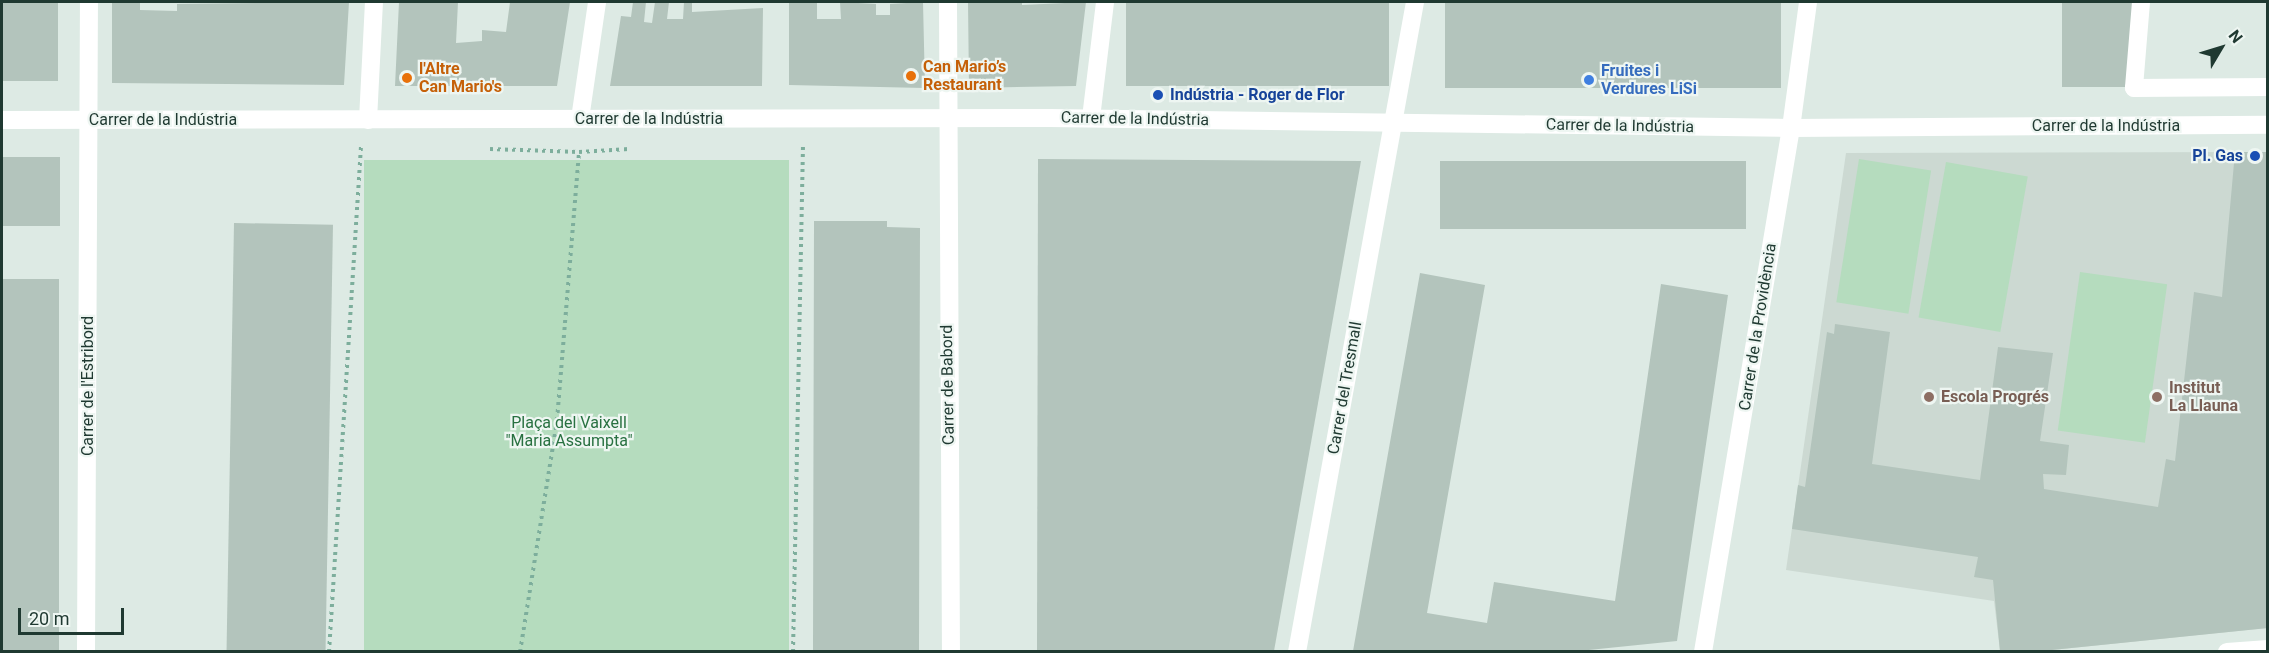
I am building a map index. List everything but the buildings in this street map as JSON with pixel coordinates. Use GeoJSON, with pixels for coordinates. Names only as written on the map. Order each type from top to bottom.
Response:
{"type":"FeatureCollection","features":[{"type":"Feature","properties":{"kind":"street","name":"Carrer de l'Estribord"},"geometry":{"type":"LineString","coordinates":[[86,651],[89,2]]}},
{"type":"Feature","properties":{"kind":"street"},"geometry":{"type":"LineString","coordinates":[[368,120],[374,2]]}},
{"type":"Feature","properties":{"kind":"street"},"geometry":{"type":"LineString","coordinates":[[579,119],[597,2]]}},
{"type":"Feature","properties":{"kind":"street","name":"Carrer de Babord"},"geometry":{"type":"LineString","coordinates":[[948,2],[951,651]]}},
{"type":"Feature","properties":{"kind":"street"},"geometry":{"type":"LineString","coordinates":[[1091,118],[1105,2]]}},
{"type":"Feature","properties":{"kind":"street","name":"Carrer del Tresmall"},"geometry":{"type":"LineString","coordinates":[[1297,651],[1415,2]]}},
{"type":"Feature","properties":{"kind":"street","name":"Carrer de la Providència"},"geometry":{"type":"LineString","coordinates":[[1703,651],[1791,128],[1808,2]]}},
{"type":"Feature","properties":{"kind":"street"},"geometry":{"type":"LineString","coordinates":[[2141,2],[2134,88],[2268,87]]}},
{"type":"Feature","properties":{"kind":"street","name":"Carrer de la Indústria"},"geometry":{"type":"LineString","coordinates":[[2,120],[1091,118],[1791,128],[2268,125]]}},
{"type":"Feature","properties":{"kind":"street"},"geometry":{"type":"LineString","coordinates":[[2227,651],[2268,649]]}},
{"type":"Feature","properties":{"kind":"path"},"geometry":{"type":"LineString","coordinates":[[793,651],[803,136]]}},
{"type":"Feature","properties":{"kind":"path"},"geometry":{"type":"LineString","coordinates":[[329,651],[361,145],[372,145]]}},
{"type":"Feature","properties":{"kind":"path"},"geometry":{"type":"LineString","coordinates":[[487,149],[579,152],[557,420],[520,651]]}},
{"type":"Feature","properties":{"kind":"shaded area","name":"Escola Progrés"},"geometry":{"type":"Polygon","coordinates":[[[2267,152],[2267,628],[2042,651],[2000,651],[1994,601],[1786,570],[1846,153],[2267,152]]]}},
{"type":"Feature","properties":{"kind":"green space"},"geometry":{"type":"Polygon","coordinates":[[[1859,159],[1931,170],[1908,314],[1836,302],[1859,159]]]}},
{"type":"Feature","properties":{"kind":"green space","name":"Plaça del Vaixell \"Maria Assumpta\""},"geometry":{"type":"Polygon","coordinates":[[[364,160],[789,160],[789,651],[364,651],[364,160]]]}},
{"type":"Feature","properties":{"kind":"green space"},"geometry":{"type":"Polygon","coordinates":[[[1946,162],[2028,176],[2000,332],[1919,318],[1946,162]]]}},
{"type":"Feature","properties":{"kind":"green space"},"geometry":{"type":"Polygon","coordinates":[[[2080,272],[2167,284],[2145,443],[2058,430],[2080,272]]]}},
{"type":"Feature","properties":{"kind":"place","name":"Can Mario’s Restaurant"},"geometry":{"type":"Point","coordinates":[911,76]}},
{"type":"Feature","properties":{"kind":"place","name":"l'Altre Can Mario's"},"geometry":{"type":"Point","coordinates":[407,78]}},
{"type":"Feature","properties":{"kind":"place","name":"Fruites i Verdures LiSi"},"geometry":{"type":"Point","coordinates":[1589,80]}},
{"type":"Feature","properties":{"kind":"place","name":"Indústria - Roger de Flor"},"geometry":{"type":"Point","coordinates":[1158,95]}},
{"type":"Feature","properties":{"kind":"place","name":"Pl. Gas"},"geometry":{"type":"Point","coordinates":[2255,156]}},
{"type":"Feature","properties":{"kind":"place","name":"Escola Progrés"},"geometry":{"type":"Point","coordinates":[1929,397]}},
{"type":"Feature","properties":{"kind":"place","name":"Institut La Llauna"},"geometry":{"type":"Point","coordinates":[2157,397]}}]}
